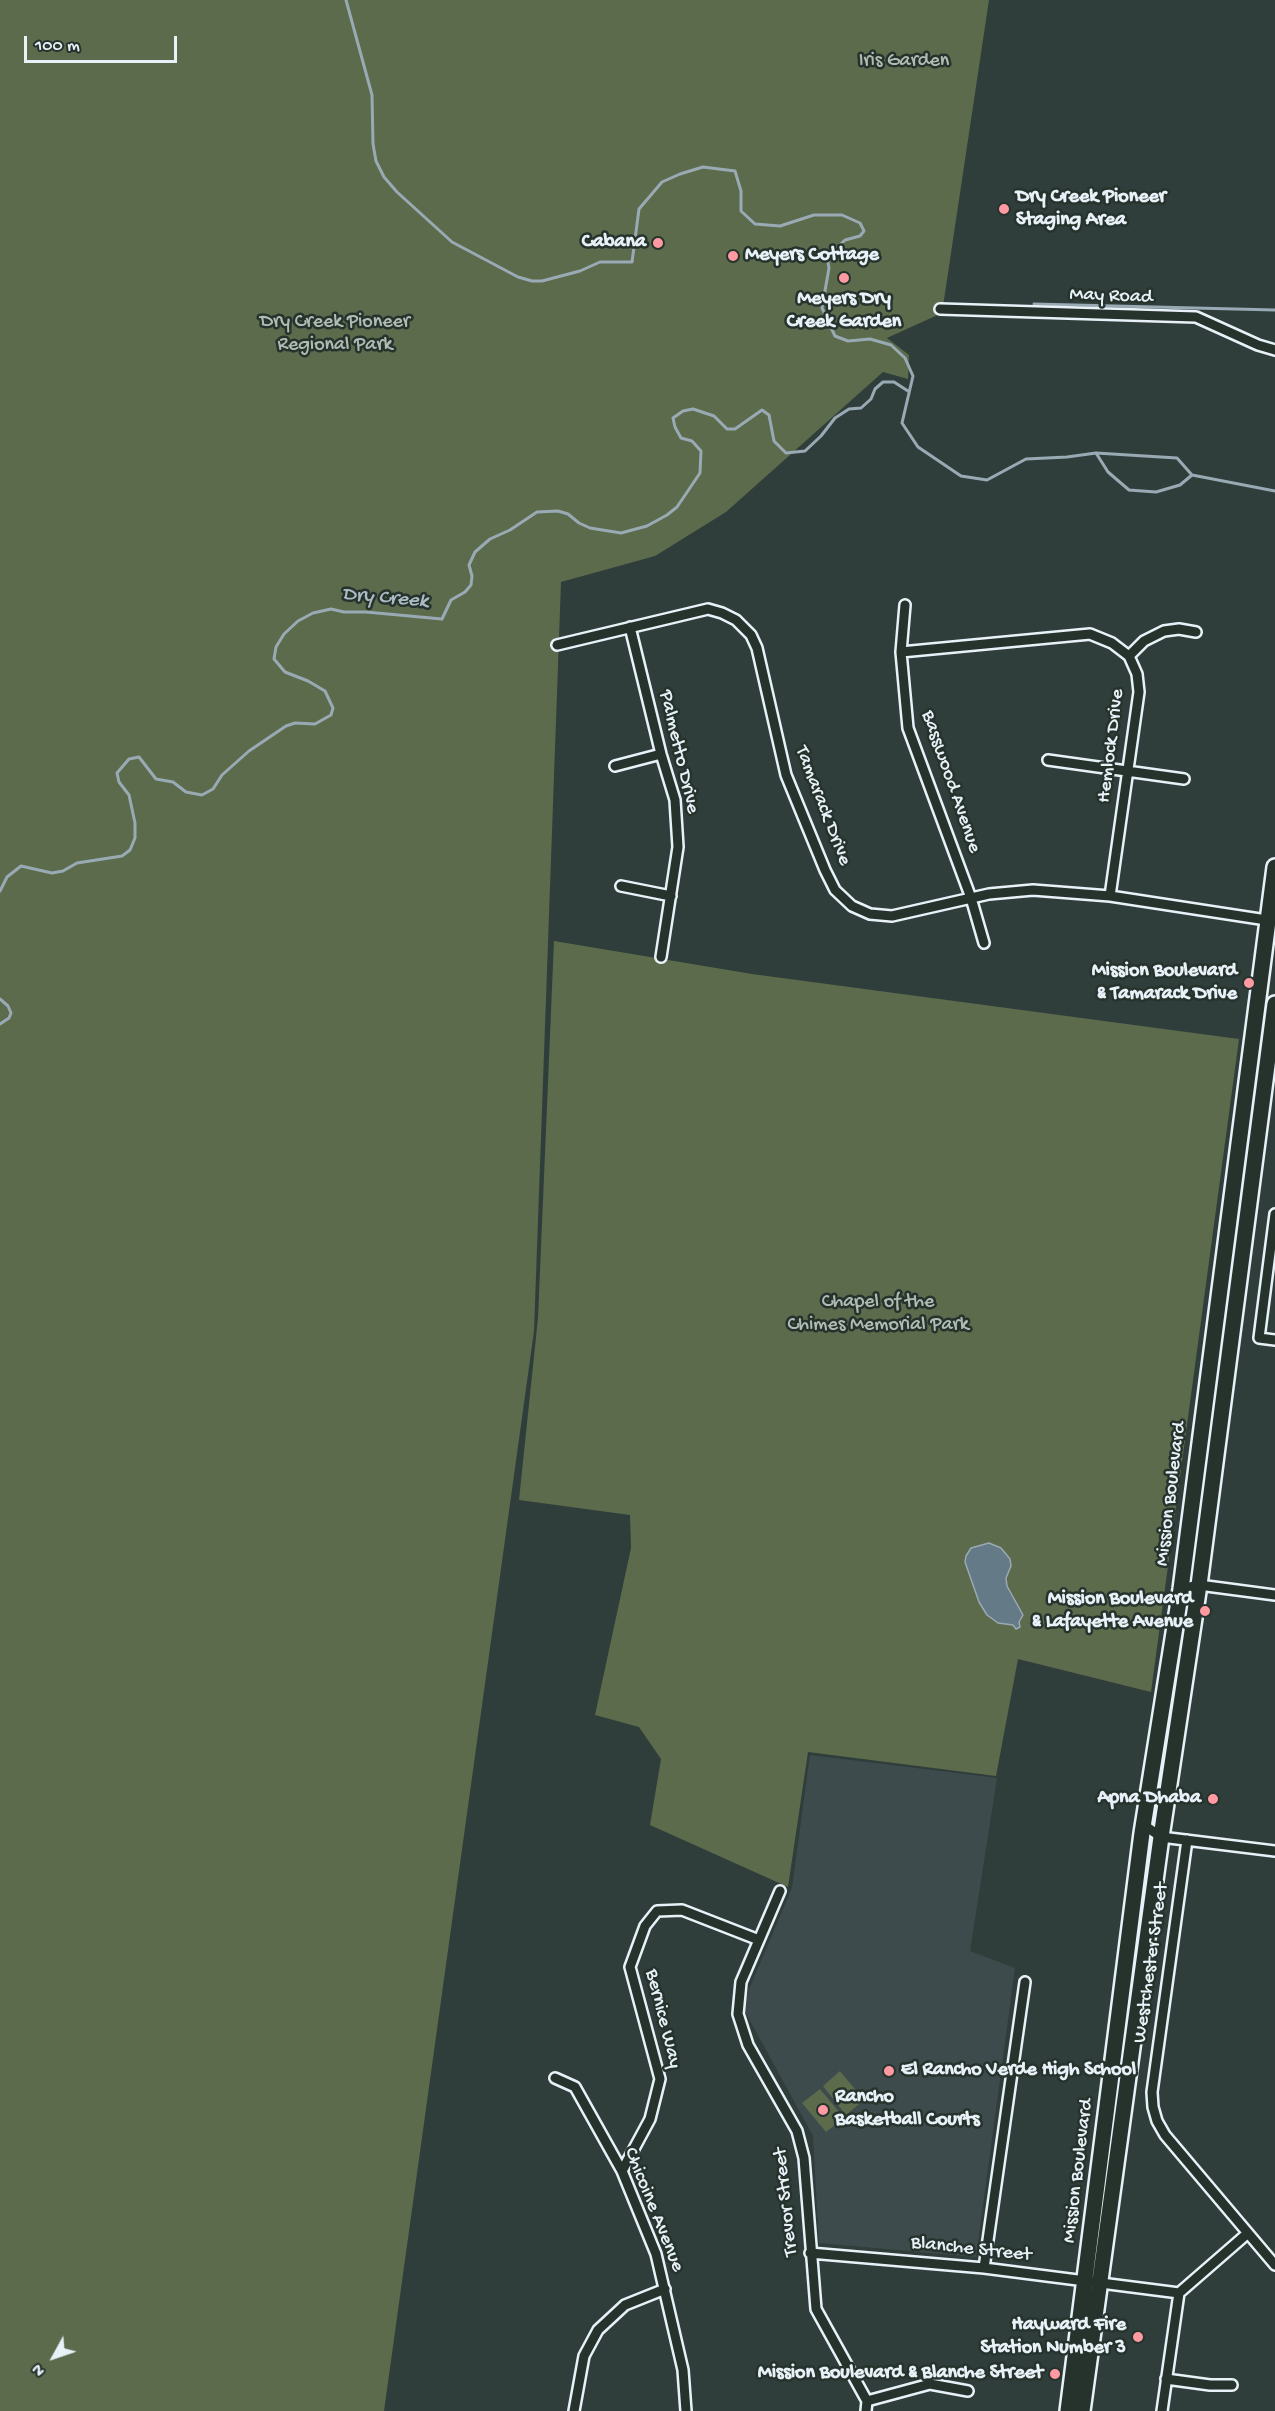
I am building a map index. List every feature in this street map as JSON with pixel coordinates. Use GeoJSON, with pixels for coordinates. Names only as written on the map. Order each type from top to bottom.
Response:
{"type":"FeatureCollection","features":[{"type":"Feature","properties":{"kind":"main road","name":"Mission Boulevard"},"geometry":{"type":"LineString","coordinates":[[1082,2411],[1093,2282],[1144,1825],[1181,1588],[1272,921],[1275,867]]}},
{"type":"Feature","properties":{"kind":"main road","name":"Mission Boulevard"},"geometry":{"type":"LineString","coordinates":[[1068,2411],[1093,2282],[1199,1585],[1275,1004]]}},
{"type":"Feature","properties":{"kind":"street","name":"May Road"},"geometry":{"type":"LineString","coordinates":[[940,309],[1196,317],[1258,345],[1275,350]]}},
{"type":"Feature","properties":{"kind":"street","name":"Basswood Avenue"},"geometry":{"type":"LineString","coordinates":[[905,605],[901,652],[908,728],[971,898],[984,943]]}},
{"type":"Feature","properties":{"kind":"street","name":"Tamarack Drive"},"geometry":{"type":"LineString","coordinates":[[557,645],[708,609],[722,613],[736,621],[751,635],[757,648],[786,775],[825,870],[835,890],[852,906],[870,914],[892,916],[971,898],[1033,890],[1110,896],[1272,921]]}},
{"type":"Feature","properties":{"kind":"street","name":"Palmetto Drive"},"geometry":{"type":"LineString","coordinates":[[630,627],[661,754],[675,800],[678,847],[661,957]]}},
{"type":"Feature","properties":{"kind":"street"},"geometry":{"type":"LineString","coordinates":[[901,652],[1090,634],[1112,643],[1129,656],[1144,641],[1164,631],[1179,629],[1196,632]]}},
{"type":"Feature","properties":{"kind":"street","name":"Hemlock Drive"},"geometry":{"type":"LineString","coordinates":[[1110,896],[1139,692],[1137,674],[1129,656]]}},
{"type":"Feature","properties":{"kind":"street"},"geometry":{"type":"LineString","coordinates":[[615,766],[661,754]]}},
{"type":"Feature","properties":{"kind":"street"},"geometry":{"type":"LineString","coordinates":[[1048,760],[1184,779]]}},
{"type":"Feature","properties":{"kind":"street"},"geometry":{"type":"LineString","coordinates":[[621,886],[670,896]]}},
{"type":"Feature","properties":{"kind":"street"},"geometry":{"type":"LineString","coordinates":[[1275,1214],[1259,1338],[1275,1340]]}},
{"type":"Feature","properties":{"kind":"street"},"geometry":{"type":"LineString","coordinates":[[1181,1588],[1199,1585],[1275,1595]]}},
{"type":"Feature","properties":{"kind":"street"},"geometry":{"type":"LineString","coordinates":[[1144,1825],[1161,1837],[1275,1851]]}},
{"type":"Feature","properties":{"kind":"street","name":"Westchester Street"},"geometry":{"type":"LineString","coordinates":[[1187,1840],[1152,2092],[1153,2107],[1157,2121],[1165,2135],[1275,2265]]}},
{"type":"Feature","properties":{"kind":"street","name":"Trevor Street"},"geometry":{"type":"LineString","coordinates":[[780,1891],[741,1982],[738,2014],[748,2045],[797,2131],[804,2158],[816,2308],[866,2406]]}},
{"type":"Feature","properties":{"kind":"street","name":"Bernice Way"},"geometry":{"type":"LineString","coordinates":[[622,2171],[650,2119],[660,2079],[630,1967],[645,1926],[657,1911],[682,1910],[759,1940]]}},
{"type":"Feature","properties":{"kind":"street"},"geometry":{"type":"LineString","coordinates":[[984,2268],[1025,1982]]}},
{"type":"Feature","properties":{"kind":"street","name":"Chicoine Avenue"},"geometry":{"type":"LineString","coordinates":[[555,2078],[575,2087],[622,2171],[656,2254],[683,2370],[686,2411]]}},
{"type":"Feature","properties":{"kind":"street"},"geometry":{"type":"LineString","coordinates":[[1162,2411],[1179,2293],[1248,2233]]}},
{"type":"Feature","properties":{"kind":"street","name":"Blanche Street"},"geometry":{"type":"LineString","coordinates":[[810,2253],[984,2268],[1179,2293]]}},
{"type":"Feature","properties":{"kind":"street"},"geometry":{"type":"LineString","coordinates":[[574,2411],[584,2356],[598,2330],[625,2305],[665,2289]]}},
{"type":"Feature","properties":{"kind":"street"},"geometry":{"type":"LineString","coordinates":[[1166,2379],[1210,2385],[1232,2385]]}},
{"type":"Feature","properties":{"kind":"street"},"geometry":{"type":"LineString","coordinates":[[866,2406],[930,2384],[968,2391]]}},
{"type":"Feature","properties":{"kind":"shaded area","name":"El Rancho Verde High School"},"geometry":{"type":"Polygon","coordinates":[[[810,1755],[997,1778],[970,1951],[1015,1968],[976,2257],[819,2243],[813,2136],[742,2006],[792,1888],[810,1755]]]}},
{"type":"Feature","properties":{"kind":"green space","name":"Dry Creek Pioneer Regional Park"},"geometry":{"type":"Polygon","coordinates":[[[0,0],[989,0],[942,313],[887,338],[909,355],[908,379],[883,372],[726,512],[655,556],[561,582],[534,1331],[384,2411],[0,2411],[0,0]]]}},
{"type":"Feature","properties":{"kind":"green space","name":"Chapel of the Chimes Memorial Park"},"geometry":{"type":"Polygon","coordinates":[[[554,941],[752,974],[1239,1039],[1151,1692],[1018,1659],[996,1776],[808,1752],[788,1887],[650,1825],[661,1759],[639,1727],[595,1715],[631,1548],[630,1515],[519,1500],[538,1318],[554,941]]]}},
{"type":"Feature","properties":{"kind":"green space","name":"Rancho Basketball Courts"},"geometry":{"type":"Polygon","coordinates":[[[840,2071],[864,2100],[846,2115],[823,2086],[840,2071]]]}},
{"type":"Feature","properties":{"kind":"green space","name":"Rancho Basketball Courts"},"geometry":{"type":"Polygon","coordinates":[[[820,2089],[844,2118],[826,2132],[802,2103],[820,2089]]]}},
{"type":"Feature","properties":{"kind":"water"},"geometry":{"type":"Polygon","coordinates":[[[989,1543],[1001,1548],[1010,1559],[1011,1566],[1006,1578],[1007,1586],[1023,1615],[1019,1622],[1020,1627],[1016,1629],[1013,1625],[998,1623],[987,1615],[979,1602],[965,1562],[971,1548],[989,1543]]]}},
{"type":"Feature","properties":{"kind":"waterway"},"geometry":{"type":"LineString","coordinates":[[346,0],[372,95],[373,144],[376,161],[384,177],[397,192],[452,242],[518,277],[542,281],[580,271],[600,262],[632,262],[639,209],[662,182],[703,167],[735,171],[741,191],[741,211],[755,224],[780,226],[814,215],[842,215],[860,223],[864,231],[860,236],[845,240],[827,257],[829,268],[822,308],[835,336],[848,341],[870,339],[891,345],[905,358],[913,376],[902,423],[918,447],[961,476],[987,480],[1026,459],[1096,453],[1177,458],[1192,475],[1275,491]]}},
{"type":"Feature","properties":{"kind":"waterway"},"geometry":{"type":"LineString","coordinates":[[1034,304],[1275,310]]}},
{"type":"Feature","properties":{"kind":"waterway","name":"Dry Creek"},"geometry":{"type":"LineString","coordinates":[[0,891],[7,877],[21,866],[52,873],[63,871],[77,863],[122,856],[130,850],[135,838],[135,823],[129,795],[119,782],[117,773],[129,759],[139,757],[156,779],[173,782],[186,792],[202,795],[213,789],[222,775],[249,751],[286,726],[295,723],[315,724],[331,715],[333,708],[325,691],[285,672],[274,659],[276,647],[284,634],[298,621],[313,613],[331,609],[344,612],[442,619],[451,600],[465,592],[471,585],[472,576],[469,565],[475,552],[490,539],[510,530],[537,512],[558,511],[568,514],[590,528],[621,533],[647,526],[677,507],[700,473],[701,451],[692,441],[681,438],[675,427],[673,418],[683,411],[693,409],[714,416],[727,429],[735,429],[762,410],[769,415],[774,441],[786,453],[805,451],[835,418],[849,409],[861,408],[871,399],[875,389],[883,382],[894,382],[908,391]]}},
{"type":"Feature","properties":{"kind":"waterway","name":"Dry Creek"},"geometry":{"type":"LineString","coordinates":[[1096,453],[1108,472],[1129,490],[1156,492],[1180,485],[1192,475]]}},
{"type":"Feature","properties":{"kind":"waterway","name":"Dry Creek"},"geometry":{"type":"LineString","coordinates":[[0,999],[8,1006],[11,1013],[9,1018],[0,1024]]}},
{"type":"Feature","properties":{"kind":"place","name":"Dry Creek Pioneer Staging Area"},"geometry":{"type":"Point","coordinates":[1004,209]}},
{"type":"Feature","properties":{"kind":"place","name":"Cabana"},"geometry":{"type":"Point","coordinates":[658,243]}},
{"type":"Feature","properties":{"kind":"place","name":"Meyers Cottage"},"geometry":{"type":"Point","coordinates":[733,256]}},
{"type":"Feature","properties":{"kind":"place","name":"Meyers Dry Creek Garden"},"geometry":{"type":"Point","coordinates":[844,278]}},
{"type":"Feature","properties":{"kind":"place","name":"Mission Boulevard & Tamarack Drive"},"geometry":{"type":"Point","coordinates":[1249,983]}},
{"type":"Feature","properties":{"kind":"place","name":"Mission Boulevard & Lafayette Avenue"},"geometry":{"type":"Point","coordinates":[1205,1611]}},
{"type":"Feature","properties":{"kind":"place","name":"Apna Dhaba"},"geometry":{"type":"Point","coordinates":[1213,1799]}},
{"type":"Feature","properties":{"kind":"place","name":"El Rancho Verde High School"},"geometry":{"type":"Point","coordinates":[889,2071]}},
{"type":"Feature","properties":{"kind":"place","name":"Rancho Basketball Courts"},"geometry":{"type":"Point","coordinates":[823,2110]}},
{"type":"Feature","properties":{"kind":"place","name":"Hayward Fire Station Number 3"},"geometry":{"type":"Point","coordinates":[1138,2337]}},
{"type":"Feature","properties":{"kind":"place","name":"Mission Boulevard & Blanche Street"},"geometry":{"type":"Point","coordinates":[1055,2374]}},
{"type":"Feature","properties":{"kind":"park label","name":"Iris Garden"},"geometry":{"type":"Point","coordinates":[904,62]}}]}
